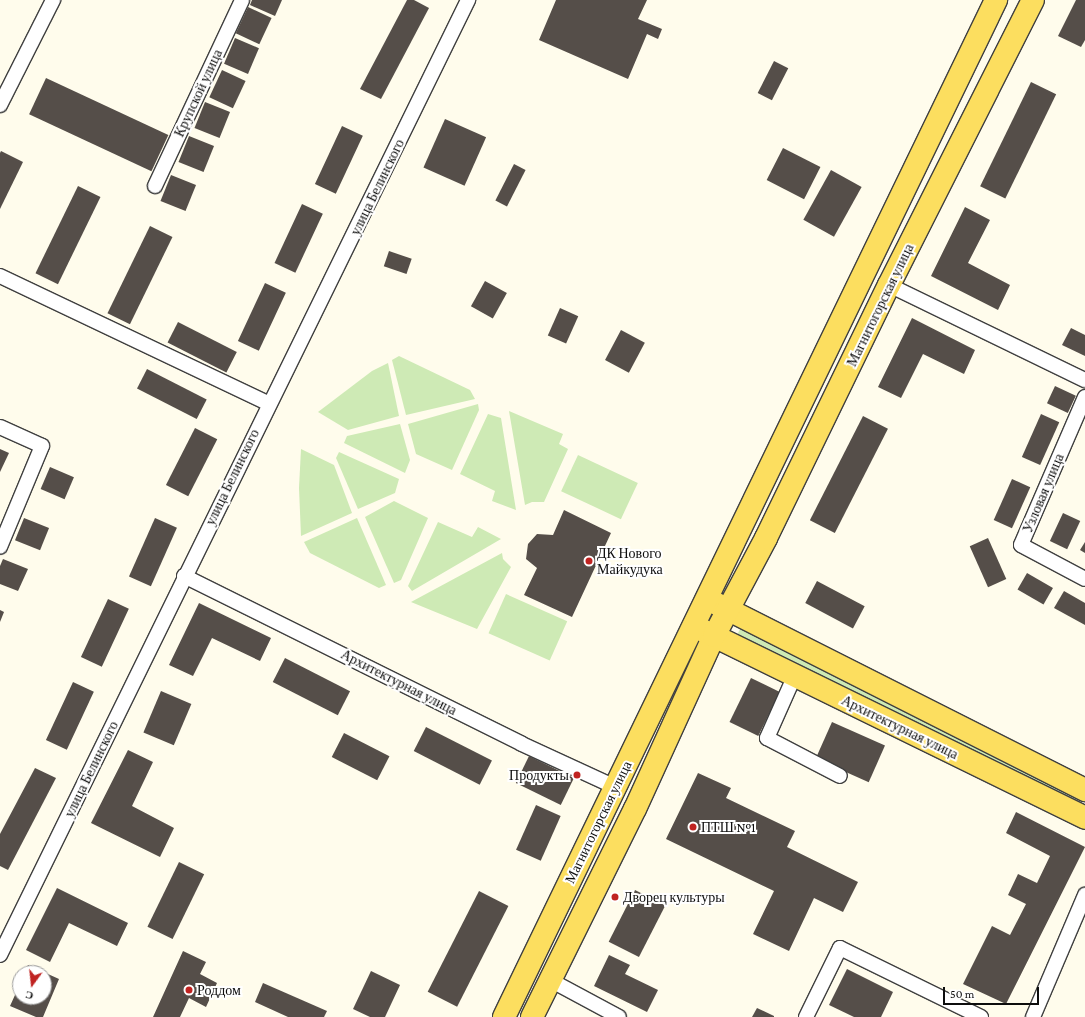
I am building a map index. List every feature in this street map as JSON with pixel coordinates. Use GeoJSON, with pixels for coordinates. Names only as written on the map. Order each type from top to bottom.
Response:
{"type":"FeatureCollection","features":[{"type":"Feature","properties":{"kind":"main road","name":"Магнитогорская улица"},"geometry":{"type":"LineString","coordinates":[[504,1017],[996,0]]}},
{"type":"Feature","properties":{"kind":"main road","name":"Магнитогорская улица"},"geometry":{"type":"LineString","coordinates":[[532,1017],[635,809],[714,636],[766,538],[889,285],[1033,0]]}},
{"type":"Feature","properties":{"kind":"main road"},"geometry":{"type":"LineString","coordinates":[[706,598],[728,609]]}},
{"type":"Feature","properties":{"kind":"main road","name":"Архитектурная улица"},"geometry":{"type":"LineString","coordinates":[[728,609],[1085,790]]}},
{"type":"Feature","properties":{"kind":"main road"},"geometry":{"type":"LineString","coordinates":[[692,626],[714,636]]}},
{"type":"Feature","properties":{"kind":"main road","name":"Архитектурная улица"},"geometry":{"type":"LineString","coordinates":[[714,636],[1085,818]]}},
{"type":"Feature","properties":{"kind":"street"},"geometry":{"type":"LineString","coordinates":[[0,105],[54,0]]}},
{"type":"Feature","properties":{"kind":"street","name":"Крупской улица"},"geometry":{"type":"LineString","coordinates":[[155,186],[242,0]]}},
{"type":"Feature","properties":{"kind":"street","name":"улица Белинского"},"geometry":{"type":"LineString","coordinates":[[0,955],[268,403],[327,289],[468,0]]}},
{"type":"Feature","properties":{"kind":"street"},"geometry":{"type":"LineString","coordinates":[[0,276],[268,403]]}},
{"type":"Feature","properties":{"kind":"street"},"geometry":{"type":"LineString","coordinates":[[889,285],[1085,380]]}},
{"type":"Feature","properties":{"kind":"street","name":"Узловая улица"},"geometry":{"type":"LineString","coordinates":[[1085,397],[1021,545],[1085,579]]}},
{"type":"Feature","properties":{"kind":"street"},"geometry":{"type":"LineString","coordinates":[[0,427],[42,446],[0,547]]}},
{"type":"Feature","properties":{"kind":"street","name":"Архитектурная улица"},"geometry":{"type":"LineString","coordinates":[[184,576],[522,744],[615,787]]}},
{"type":"Feature","properties":{"kind":"street"},"geometry":{"type":"LineString","coordinates":[[795,675],[767,738],[840,776]]}},
{"type":"Feature","properties":{"kind":"street"},"geometry":{"type":"LineString","coordinates":[[1033,1017],[1085,895]]}},
{"type":"Feature","properties":{"kind":"street"},"geometry":{"type":"LineString","coordinates":[[806,1017],[840,948],[981,1017]]}},
{"type":"Feature","properties":{"kind":"street"},"geometry":{"type":"LineString","coordinates":[[550,980],[620,1017]]}},
{"type":"Feature","properties":{"kind":"green space"},"geometry":{"type":"Polygon","coordinates":[[[399,356],[470,390],[475,399],[406,415],[392,360],[399,356]]]}},
{"type":"Feature","properties":{"kind":"green space"},"geometry":{"type":"Polygon","coordinates":[[[388,363],[399,416],[348,430],[318,412],[372,371],[388,363]]]}},
{"type":"Feature","properties":{"kind":"green space"},"geometry":{"type":"Polygon","coordinates":[[[478,404],[479,410],[452,470],[416,454],[408,424],[478,404]]]}},
{"type":"Feature","properties":{"kind":"green space"},"geometry":{"type":"Polygon","coordinates":[[[509,411],[563,434],[559,444],[568,449],[544,502],[532,502],[525,505],[509,411]]]}},
{"type":"Feature","properties":{"kind":"green space"},"geometry":{"type":"Polygon","coordinates":[[[488,414],[501,418],[516,510],[492,501],[495,491],[460,474],[488,414]]]}},
{"type":"Feature","properties":{"kind":"green space"},"geometry":{"type":"Polygon","coordinates":[[[400,424],[410,460],[405,473],[344,443],[347,436],[400,424]]]}},
{"type":"Feature","properties":{"kind":"green space"},"geometry":{"type":"Polygon","coordinates":[[[301,449],[334,465],[352,513],[301,536],[299,488],[301,449]]]}},
{"type":"Feature","properties":{"kind":"green space"},"geometry":{"type":"Polygon","coordinates":[[[339,452],[399,479],[395,493],[358,509],[336,458],[339,452]]]}},
{"type":"Feature","properties":{"kind":"green space"},"geometry":{"type":"Polygon","coordinates":[[[578,455],[638,483],[621,519],[561,491],[578,455]]]}},
{"type":"Feature","properties":{"kind":"green space"},"geometry":{"type":"Polygon","coordinates":[[[394,501],[428,518],[401,580],[394,583],[365,517],[394,501]]]}},
{"type":"Feature","properties":{"kind":"green space"},"geometry":{"type":"Polygon","coordinates":[[[357,518],[386,585],[379,588],[310,553],[304,542],[357,518]]]}},
{"type":"Feature","properties":{"kind":"green space"},"geometry":{"type":"Polygon","coordinates":[[[438,522],[472,537],[478,527],[501,539],[412,591],[408,586],[438,522]]]}},
{"type":"Feature","properties":{"kind":"green space"},"geometry":{"type":"Polygon","coordinates":[[[502,553],[503,559],[511,567],[477,629],[411,602],[502,553]]]}},
{"type":"Feature","properties":{"kind":"green space"},"geometry":{"type":"Polygon","coordinates":[[[506,594],[567,621],[550,661],[489,633],[506,594]]]}},
{"type":"Feature","properties":{"kind":"green space"},"geometry":{"type":"Polygon","coordinates":[[[743,623],[1085,790],[1085,793],[1078,808],[735,640],[743,623]]]}},
{"type":"Feature","properties":{"kind":"building"},"geometry":{"type":"Polygon","coordinates":[[[252,0],[282,0],[275,16],[250,5],[252,0]]]}},
{"type":"Feature","properties":{"kind":"building"},"geometry":{"type":"Polygon","coordinates":[[[407,0],[414,0],[429,8],[381,99],[360,89],[407,0]]]}},
{"type":"Feature","properties":{"kind":"building"},"geometry":{"type":"Polygon","coordinates":[[[556,0],[647,0],[638,19],[662,29],[658,39],[647,34],[628,79],[539,40],[556,0]]]}},
{"type":"Feature","properties":{"kind":"building"},"geometry":{"type":"Polygon","coordinates":[[[1076,0],[1085,0],[1085,40],[1081,47],[1058,36],[1076,0]]]}},
{"type":"Feature","properties":{"kind":"building"},"geometry":{"type":"Polygon","coordinates":[[[248,7],[272,18],[259,44],[236,33],[248,7]]]}},
{"type":"Feature","properties":{"kind":"building"},"geometry":{"type":"Polygon","coordinates":[[[235,38],[259,48],[248,74],[224,64],[235,38]]]}},
{"type":"Feature","properties":{"kind":"building"},"geometry":{"type":"Polygon","coordinates":[[[774,61],[788,68],[772,100],[758,93],[774,61]]]}},
{"type":"Feature","properties":{"kind":"building"},"geometry":{"type":"Polygon","coordinates":[[[222,70],[246,81],[233,108],[209,97],[222,70]]]}},
{"type":"Feature","properties":{"kind":"building"},"geometry":{"type":"Polygon","coordinates":[[[46,78],[168,135],[151,171],[29,114],[46,78]]]}},
{"type":"Feature","properties":{"kind":"building"},"geometry":{"type":"Polygon","coordinates":[[[1031,82],[1056,94],[1005,199],[980,186],[1031,82]]]}},
{"type":"Feature","properties":{"kind":"building"},"geometry":{"type":"Polygon","coordinates":[[[205,102],[230,112],[220,138],[195,128],[205,102]]]}},
{"type":"Feature","properties":{"kind":"building"},"geometry":{"type":"Polygon","coordinates":[[[445,119],[486,137],[465,186],[423,167],[445,119]]]}},
{"type":"Feature","properties":{"kind":"building"},"geometry":{"type":"Polygon","coordinates":[[[342,126],[363,136],[336,194],[315,184],[342,126]]]}},
{"type":"Feature","properties":{"kind":"building"},"geometry":{"type":"Polygon","coordinates":[[[189,136],[214,146],[204,172],[179,162],[189,136]]]}},
{"type":"Feature","properties":{"kind":"building"},"geometry":{"type":"Polygon","coordinates":[[[783,148],[820,167],[804,199],[767,180],[783,148]]]}},
{"type":"Feature","properties":{"kind":"building"},"geometry":{"type":"Polygon","coordinates":[[[1,151],[23,162],[0,209],[0,153],[1,151]]]}},
{"type":"Feature","properties":{"kind":"building"},"geometry":{"type":"Polygon","coordinates":[[[514,164],[526,170],[507,206],[495,201],[514,164]]]}},
{"type":"Feature","properties":{"kind":"building"},"geometry":{"type":"Polygon","coordinates":[[[831,170],[862,187],[834,237],[803,220],[831,170]]]}},
{"type":"Feature","properties":{"kind":"building"},"geometry":{"type":"Polygon","coordinates":[[[171,175],[196,185],[186,211],[161,201],[171,175]]]}},
{"type":"Feature","properties":{"kind":"building"},"geometry":{"type":"Polygon","coordinates":[[[78,186],[100,197],[58,284],[35,273],[78,186]]]}},
{"type":"Feature","properties":{"kind":"building"},"geometry":{"type":"Polygon","coordinates":[[[302,204],[323,214],[295,273],[275,263],[302,204]]]}},
{"type":"Feature","properties":{"kind":"building"},"geometry":{"type":"Polygon","coordinates":[[[965,207],[990,220],[968,263],[1010,285],[998,310],[931,276],[965,207]]]}},
{"type":"Feature","properties":{"kind":"building"},"geometry":{"type":"Polygon","coordinates":[[[150,226],[172,237],[130,324],[107,313],[150,226]]]}},
{"type":"Feature","properties":{"kind":"building"},"geometry":{"type":"Polygon","coordinates":[[[389,251],[412,259],[406,274],[384,266],[389,251]]]}},
{"type":"Feature","properties":{"kind":"building"},"geometry":{"type":"Polygon","coordinates":[[[485,281],[507,293],[493,318],[471,306],[485,281]]]}},
{"type":"Feature","properties":{"kind":"building"},"geometry":{"type":"Polygon","coordinates":[[[265,283],[286,293],[259,351],[238,341],[265,283]]]}},
{"type":"Feature","properties":{"kind":"building"},"geometry":{"type":"Polygon","coordinates":[[[560,308],[578,316],[566,344],[548,335],[560,308]]]}},
{"type":"Feature","properties":{"kind":"building"},"geometry":{"type":"Polygon","coordinates":[[[912,318],[975,350],[964,374],[923,354],[901,398],[878,387],[912,318]]]}},
{"type":"Feature","properties":{"kind":"building"},"geometry":{"type":"Polygon","coordinates":[[[178,322],[237,352],[226,372],[168,342],[178,322]]]}},
{"type":"Feature","properties":{"kind":"building"},"geometry":{"type":"Polygon","coordinates":[[[1071,328],[1085,335],[1085,356],[1062,345],[1071,328]]]}},
{"type":"Feature","properties":{"kind":"building"},"geometry":{"type":"Polygon","coordinates":[[[621,330],[645,343],[629,373],[605,360],[621,330]]]}},
{"type":"Feature","properties":{"kind":"building"},"geometry":{"type":"Polygon","coordinates":[[[147,369],[207,399],[197,419],[137,389],[147,369]]]}},
{"type":"Feature","properties":{"kind":"building"},"geometry":{"type":"Polygon","coordinates":[[[1055,386],[1076,396],[1068,413],[1047,403],[1055,386]]]}},
{"type":"Feature","properties":{"kind":"building"},"geometry":{"type":"Polygon","coordinates":[[[1041,414],[1059,422],[1040,465],[1022,457],[1041,414]]]}},
{"type":"Feature","properties":{"kind":"building"},"geometry":{"type":"Polygon","coordinates":[[[863,416],[888,429],[835,533],[810,520],[863,416]]]}},
{"type":"Feature","properties":{"kind":"building"},"geometry":{"type":"Polygon","coordinates":[[[195,428],[217,439],[188,496],[166,485],[195,428]]]}},
{"type":"Feature","properties":{"kind":"building"},"geometry":{"type":"Polygon","coordinates":[[[0,449],[9,453],[0,472],[0,449]]]}},
{"type":"Feature","properties":{"kind":"building"},"geometry":{"type":"Polygon","coordinates":[[[50,467],[74,477],[65,499],[41,489],[50,467]]]}},
{"type":"Feature","properties":{"kind":"building"},"geometry":{"type":"Polygon","coordinates":[[[1012,479],[1030,487],[1012,528],[994,520],[1012,479]]]}},
{"type":"Feature","properties":{"kind":"building"},"geometry":{"type":"Polygon","coordinates":[[[564,510],[611,533],[572,617],[524,595],[537,568],[526,559],[528,544],[537,534],[553,535],[564,510]]]}},
{"type":"Feature","properties":{"kind":"building"},"geometry":{"type":"Polygon","coordinates":[[[1063,513],[1080,521],[1067,549],[1050,541],[1063,513]]]}},
{"type":"Feature","properties":{"kind":"building"},"geometry":{"type":"Polygon","coordinates":[[[24,518],[49,528],[40,550],[15,540],[24,518]]]}},
{"type":"Feature","properties":{"kind":"building"},"geometry":{"type":"Polygon","coordinates":[[[155,518],[177,528],[151,586],[129,576],[155,518]]]}},
{"type":"Feature","properties":{"kind":"building"},"geometry":{"type":"Polygon","coordinates":[[[988,538],[1006,579],[988,587],[970,546],[988,538]]]}},
{"type":"Feature","properties":{"kind":"building"},"geometry":{"type":"Polygon","coordinates":[[[1085,542],[1085,553],[1080,550],[1085,542]]]}},
{"type":"Feature","properties":{"kind":"building"},"geometry":{"type":"Polygon","coordinates":[[[3,559],[28,569],[18,591],[0,584],[0,566],[3,559]]]}},
{"type":"Feature","properties":{"kind":"building"},"geometry":{"type":"Polygon","coordinates":[[[1027,573],[1053,588],[1043,604],[1018,589],[1027,573]]]}},
{"type":"Feature","properties":{"kind":"building"},"geometry":{"type":"Polygon","coordinates":[[[817,581],[865,606],[853,628],[805,603],[817,581]]]}},
{"type":"Feature","properties":{"kind":"building"},"geometry":{"type":"Polygon","coordinates":[[[1064,591],[1085,603],[1085,625],[1054,608],[1064,591]]]}},
{"type":"Feature","properties":{"kind":"building"},"geometry":{"type":"Polygon","coordinates":[[[108,599],[129,609],[102,667],[81,657],[108,599]]]}},
{"type":"Feature","properties":{"kind":"building"},"geometry":{"type":"Polygon","coordinates":[[[199,603],[271,638],[260,661],[212,638],[193,676],[169,665],[199,603]]]}},
{"type":"Feature","properties":{"kind":"building"},"geometry":{"type":"Polygon","coordinates":[[[0,610],[4,612],[0,622],[0,610]]]}},
{"type":"Feature","properties":{"kind":"building"},"geometry":{"type":"Polygon","coordinates":[[[285,658],[350,691],[338,715],[273,682],[285,658]]]}},
{"type":"Feature","properties":{"kind":"building"},"geometry":{"type":"Polygon","coordinates":[[[751,678],[780,692],[758,736],[730,722],[751,678]]]}},
{"type":"Feature","properties":{"kind":"building"},"geometry":{"type":"Polygon","coordinates":[[[73,682],[94,692],[67,750],[46,740],[73,682]]]}},
{"type":"Feature","properties":{"kind":"building"},"geometry":{"type":"Polygon","coordinates":[[[161,691],[191,704],[174,745],[143,732],[161,691]]]}},
{"type":"Feature","properties":{"kind":"building"},"geometry":{"type":"Polygon","coordinates":[[[832,722],[885,746],[869,782],[816,759],[832,722]]]}},
{"type":"Feature","properties":{"kind":"building"},"geometry":{"type":"Polygon","coordinates":[[[426,727],[492,761],[480,785],[414,751],[426,727]]]}},
{"type":"Feature","properties":{"kind":"building"},"geometry":{"type":"Polygon","coordinates":[[[344,733],[389,756],[377,780],[332,757],[344,733]]]}},
{"type":"Feature","properties":{"kind":"building"},"geometry":{"type":"Polygon","coordinates":[[[128,750],[153,762],[132,806],[174,828],[160,857],[91,823],[128,750]]]}},
{"type":"Feature","properties":{"kind":"building"},"geometry":{"type":"Polygon","coordinates":[[[529,756],[574,778],[561,805],[516,783],[529,756]]]}},
{"type":"Feature","properties":{"kind":"building"},"geometry":{"type":"Polygon","coordinates":[[[35,768],[56,778],[8,870],[0,866],[0,834],[35,768]]]}},
{"type":"Feature","properties":{"kind":"building"},"geometry":{"type":"Polygon","coordinates":[[[698,773],[731,788],[726,798],[795,831],[787,847],[858,882],[843,912],[814,898],[789,951],[753,934],[774,891],[666,839],[698,773]]]}},
{"type":"Feature","properties":{"kind":"building"},"geometry":{"type":"Polygon","coordinates":[[[536,805],[561,816],[541,861],[516,850],[536,805]]]}},
{"type":"Feature","properties":{"kind":"building"},"geometry":{"type":"Polygon","coordinates":[[[1016,812],[1085,847],[1006,1004],[963,984],[992,926],[1010,935],[1026,904],[1008,895],[1018,874],[1037,883],[1050,856],[1006,833],[1016,812]]]}},
{"type":"Feature","properties":{"kind":"building"},"geometry":{"type":"Polygon","coordinates":[[[179,862],[204,874],[173,939],[147,927],[179,862]]]}},
{"type":"Feature","properties":{"kind":"building"},"geometry":{"type":"Polygon","coordinates":[[[57,888],[128,923],[117,946],[69,923],[50,962],[26,950],[57,888]]]}},
{"type":"Feature","properties":{"kind":"building"},"geometry":{"type":"Polygon","coordinates":[[[635,890],[665,905],[639,957],[609,942],[635,890]]]}},
{"type":"Feature","properties":{"kind":"building"},"geometry":{"type":"Polygon","coordinates":[[[479,891],[508,906],[457,1007],[428,992],[479,891]]]}},
{"type":"Feature","properties":{"kind":"building","name":"Роддом"},"geometry":{"type":"Polygon","coordinates":[[[183,951],[206,962],[200,974],[217,983],[206,1007],[189,998],[180,1017],[153,1017],[183,951]]]}},
{"type":"Feature","properties":{"kind":"building"},"geometry":{"type":"Polygon","coordinates":[[[609,955],[630,965],[625,974],[658,990],[647,1012],[594,986],[609,955]]]}},
{"type":"Feature","properties":{"kind":"building"},"geometry":{"type":"Polygon","coordinates":[[[847,969],[893,992],[881,1017],[854,1017],[829,1005],[847,969]]]}},
{"type":"Feature","properties":{"kind":"building"},"geometry":{"type":"Polygon","coordinates":[[[371,971],[400,985],[385,1017],[370,1017],[353,1009],[371,971]]]}},
{"type":"Feature","properties":{"kind":"building"},"geometry":{"type":"Polygon","coordinates":[[[52,976],[59,979],[52,996],[52,976]]]}},
{"type":"Feature","properties":{"kind":"building"},"geometry":{"type":"Polygon","coordinates":[[[263,983],[327,1011],[324,1017],[288,1017],[255,1002],[263,983]]]}},
{"type":"Feature","properties":{"kind":"building"},"geometry":{"type":"Polygon","coordinates":[[[12,1002],[12,1005],[48,1005],[43,1017],[36,1017],[10,1006],[12,1002]]]}},
{"type":"Feature","properties":{"kind":"building"},"geometry":{"type":"Polygon","coordinates":[[[757,1008],[774,1016],[774,1017],[752,1017],[757,1008]]]}},
{"type":"Feature","properties":{"kind":"place","name":"ДК Нового Майкудука"},"geometry":{"type":"Point","coordinates":[589,561]}},
{"type":"Feature","properties":{"kind":"place","name":"Продукты"},"geometry":{"type":"Point","coordinates":[577,775]}},
{"type":"Feature","properties":{"kind":"place","name":"ПТШ №1"},"geometry":{"type":"Point","coordinates":[693,827]}},
{"type":"Feature","properties":{"kind":"place","name":"Дворец культуры"},"geometry":{"type":"Point","coordinates":[615,897]}},
{"type":"Feature","properties":{"kind":"place","name":"Роддом"},"geometry":{"type":"Point","coordinates":[189,990]}}]}
